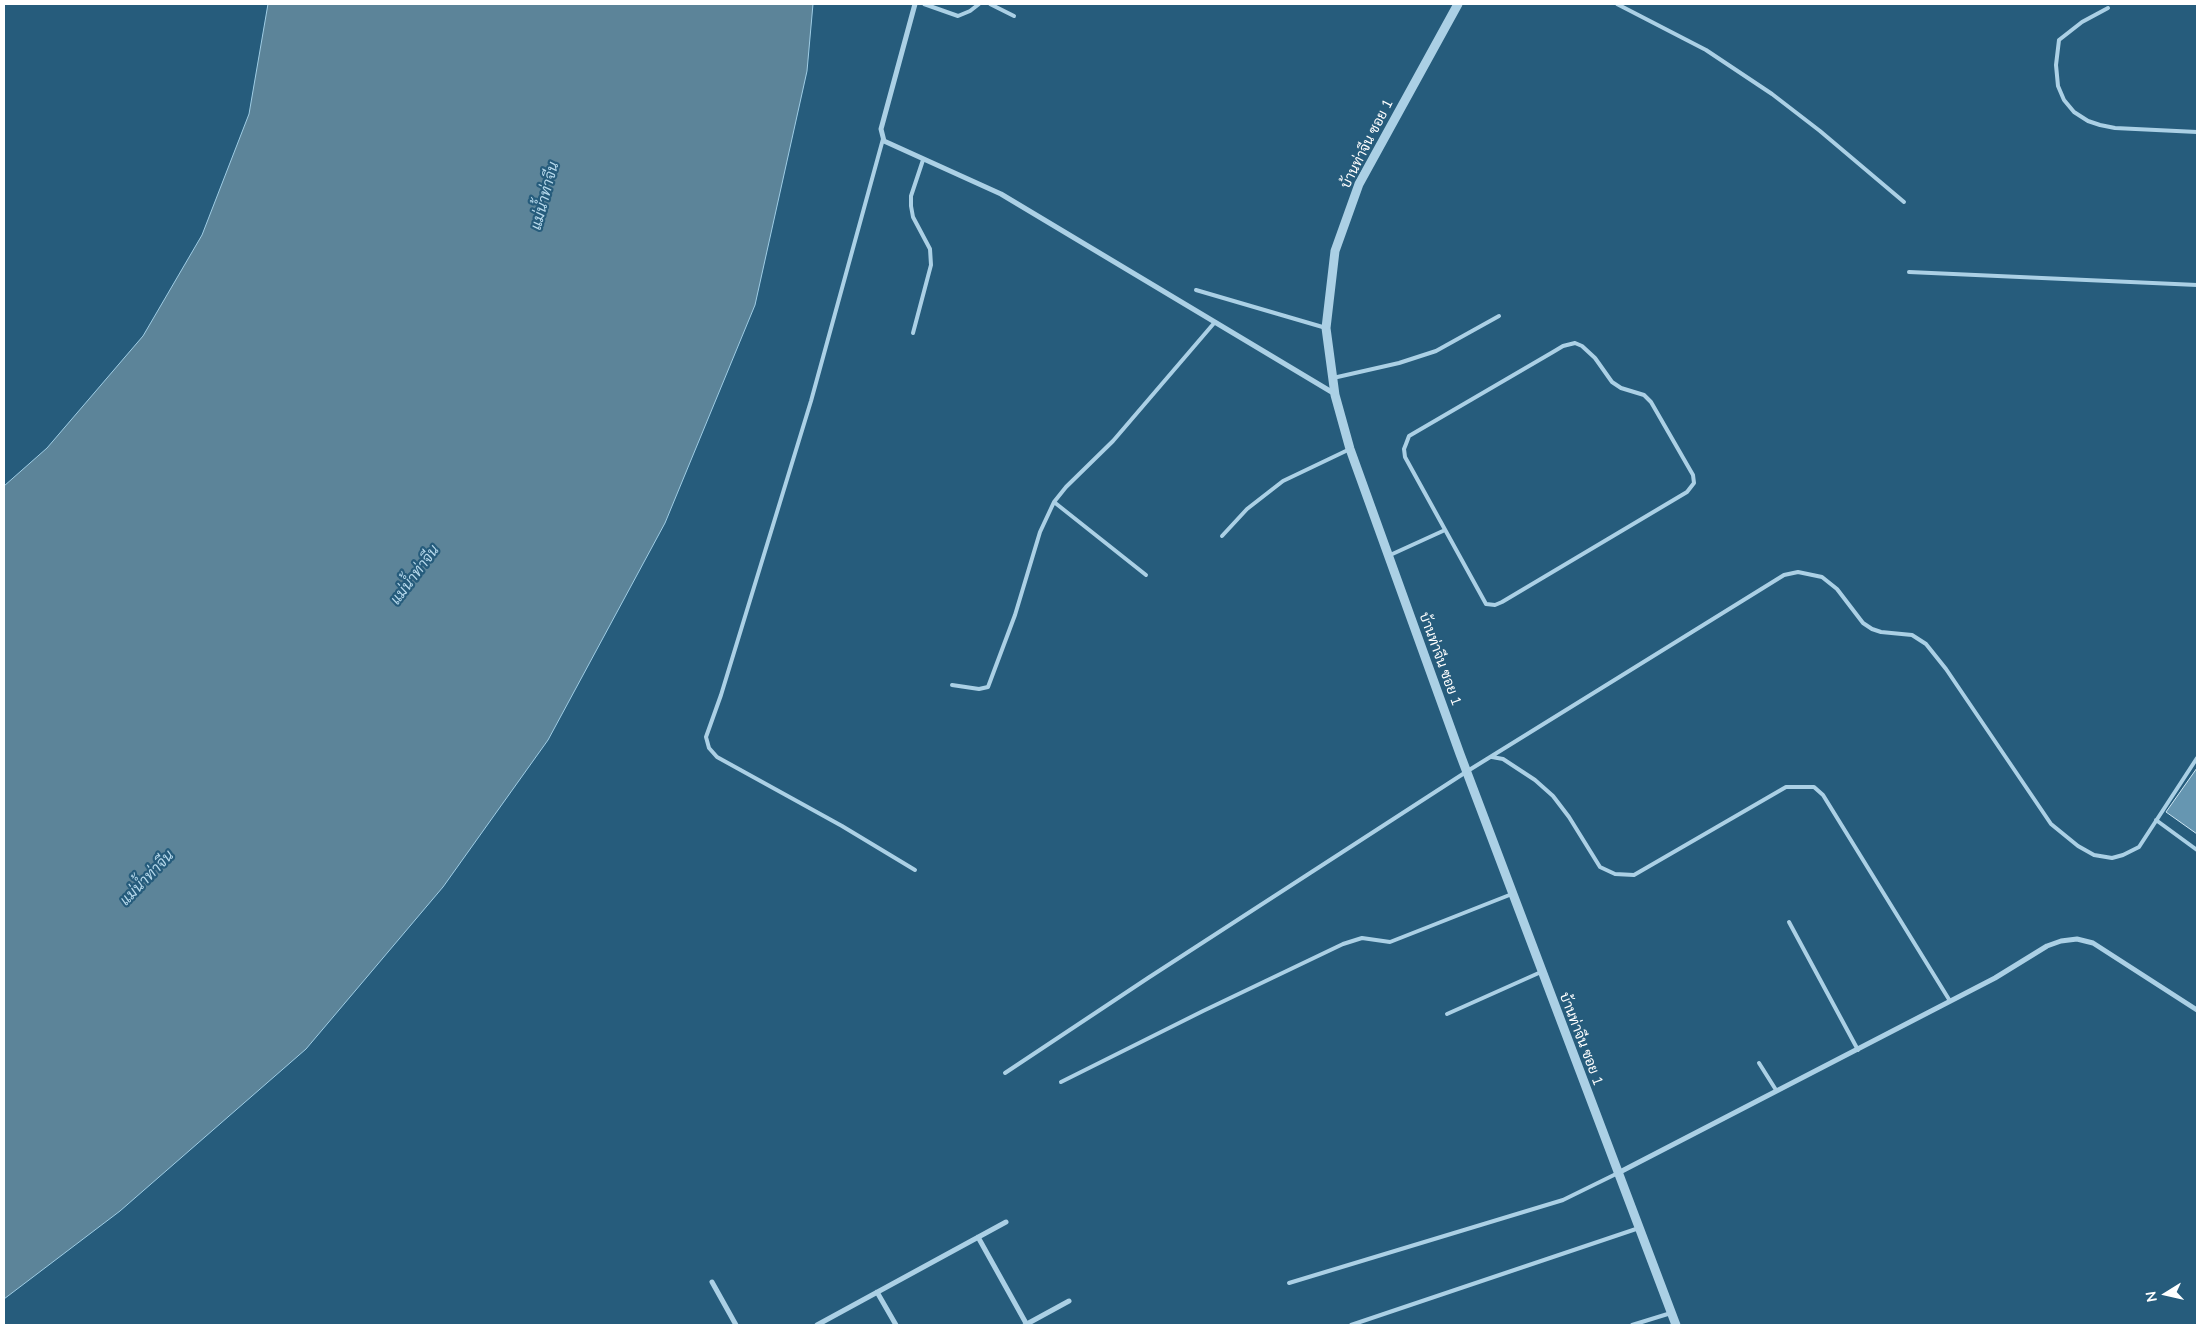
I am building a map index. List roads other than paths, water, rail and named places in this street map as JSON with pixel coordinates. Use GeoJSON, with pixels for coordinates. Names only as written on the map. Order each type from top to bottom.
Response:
{"type":"FeatureCollection","features":[{"type":"Feature","properties":{"kind":"street"},"geometry":{"type":"LineString","coordinates":[[915,4],[881,129],[883,139],[887,143],[1001,194],[1335,394]]}},
{"type":"Feature","properties":{"kind":"street","name":"บ้านท่าจีน ซอย 1"},"geometry":{"type":"LineString","coordinates":[[1458,4],[1358,184],[1335,251],[1326,328],[1335,394],[1350,449],[1466,772],[1676,1325]]}},
{"type":"Feature","properties":{"kind":"street"},"geometry":{"type":"LineString","coordinates":[[1618,1173],[1776,1090],[1858,1050],[1994,978],[2047,946],[2076,939],[2093,943],[2197,1010]]}},
{"type":"Feature","properties":{"kind":"street"},"geometry":{"type":"LineString","coordinates":[[817,1325],[1006,1222]]}},
{"type":"Feature","properties":{"kind":"street"},"geometry":{"type":"LineString","coordinates":[[978,1237],[1026,1325],[1069,1301]]}},
{"type":"Feature","properties":{"kind":"street"},"geometry":{"type":"LineString","coordinates":[[712,1282],[736,1325]]}},
{"type":"Feature","properties":{"kind":"street"},"geometry":{"type":"LineString","coordinates":[[877,1292],[896,1325]]}},
{"type":"Feature","properties":{"kind":"lane"},"geometry":{"type":"LineString","coordinates":[[925,4],[958,16],[970,11],[979,4]]}},
{"type":"Feature","properties":{"kind":"lane"},"geometry":{"type":"LineString","coordinates":[[990,4],[1014,16]]}},
{"type":"Feature","properties":{"kind":"lane"},"geometry":{"type":"LineString","coordinates":[[1617,4],[1706,50],[1772,94],[1820,130],[1904,202]]}},
{"type":"Feature","properties":{"kind":"lane"},"geometry":{"type":"LineString","coordinates":[[2108,8],[2082,22],[2059,40],[2056,65],[2058,86],[2064,100],[2074,112],[2088,121],[2100,125],[2115,128],[2197,132]]}},
{"type":"Feature","properties":{"kind":"lane"},"geometry":{"type":"LineString","coordinates":[[883,139],[811,401],[721,695],[706,737],[709,748],[717,757],[842,826],[914,870]]}},
{"type":"Feature","properties":{"kind":"lane"},"geometry":{"type":"LineString","coordinates":[[912,333],[931,266],[930,249],[913,217],[911,206],[911,196],[923,160]]}},
{"type":"Feature","properties":{"kind":"lane"},"geometry":{"type":"LineString","coordinates":[[1909,272],[2197,285]]}},
{"type":"Feature","properties":{"kind":"lane"},"geometry":{"type":"LineString","coordinates":[[1196,290],[1326,328]]}},
{"type":"Feature","properties":{"kind":"lane"},"geometry":{"type":"LineString","coordinates":[[1333,378],[1436,351],[1499,316]]}},
{"type":"Feature","properties":{"kind":"lane"},"geometry":{"type":"LineString","coordinates":[[952,685],[979,689],[988,687],[1015,615],[1040,532],[1054,502],[1066,487],[1113,441],[1215,322]]}},
{"type":"Feature","properties":{"kind":"lane"},"geometry":{"type":"LineString","coordinates":[[1570,344],[1582,346],[1595,358],[1612,382],[1621,388],[1638,392],[1648,398],[1694,478],[1692,487],[1687,492],[1495,605],[1484,603],[1444,530],[1405,457],[1404,449],[1409,436],[1570,344]]}},
{"type":"Feature","properties":{"kind":"lane"},"geometry":{"type":"LineString","coordinates":[[1222,536],[1247,510],[1283,481],[1350,449]]}},
{"type":"Feature","properties":{"kind":"lane"},"geometry":{"type":"LineString","coordinates":[[1054,502],[1146,575]]}},
{"type":"Feature","properties":{"kind":"lane"},"geometry":{"type":"LineString","coordinates":[[1388,556],[1444,530]]}},
{"type":"Feature","properties":{"kind":"lane"},"geometry":{"type":"LineString","coordinates":[[1005,1073],[1466,772],[1784,575],[1798,572],[1822,577],[1837,589],[1863,623],[1872,629],[1881,632],[1912,635],[1926,644],[1946,669],[2051,824],[2078,846],[2094,855],[2112,858],[2139,847],[2197,758]]}},
{"type":"Feature","properties":{"kind":"lane"},"geometry":{"type":"LineString","coordinates":[[1492,757],[1510,764],[1535,780],[1553,796],[1569,817],[1600,866],[1615,874],[1634,875],[1786,787],[1814,787],[1823,795],[1950,1000]]}},
{"type":"Feature","properties":{"kind":"lane"},"geometry":{"type":"LineString","coordinates":[[2156,820],[2197,850]]}},
{"type":"Feature","properties":{"kind":"lane"},"geometry":{"type":"LineString","coordinates":[[1061,1082],[1203,1010],[1343,944],[1362,938],[1390,942],[1512,894]]}},
{"type":"Feature","properties":{"kind":"lane"},"geometry":{"type":"LineString","coordinates":[[1789,922],[1858,1050]]}},
{"type":"Feature","properties":{"kind":"lane"},"geometry":{"type":"LineString","coordinates":[[1447,1014],[1541,972]]}},
{"type":"Feature","properties":{"kind":"lane"},"geometry":{"type":"LineString","coordinates":[[1759,1063],[1776,1090]]}},
{"type":"Feature","properties":{"kind":"lane"},"geometry":{"type":"LineString","coordinates":[[1289,1283],[1563,1200],[1618,1173]]}},
{"type":"Feature","properties":{"kind":"lane"},"geometry":{"type":"LineString","coordinates":[[1351,1325],[1639,1228]]}},
{"type":"Feature","properties":{"kind":"lane"},"geometry":{"type":"LineString","coordinates":[[1632,1325],[1672,1313]]}},
{"type":"Feature","properties":{"kind":"water","name":"แม่น้ำท่าจีน"},"geometry":{"type":"Polygon","coordinates":[[[268,4],[813,4],[807,71],[755,305],[665,523],[548,740],[443,887],[306,1049],[120,1211],[4,1299],[4,486],[47,448],[143,336],[202,235],[249,114],[268,4]]]}}]}
